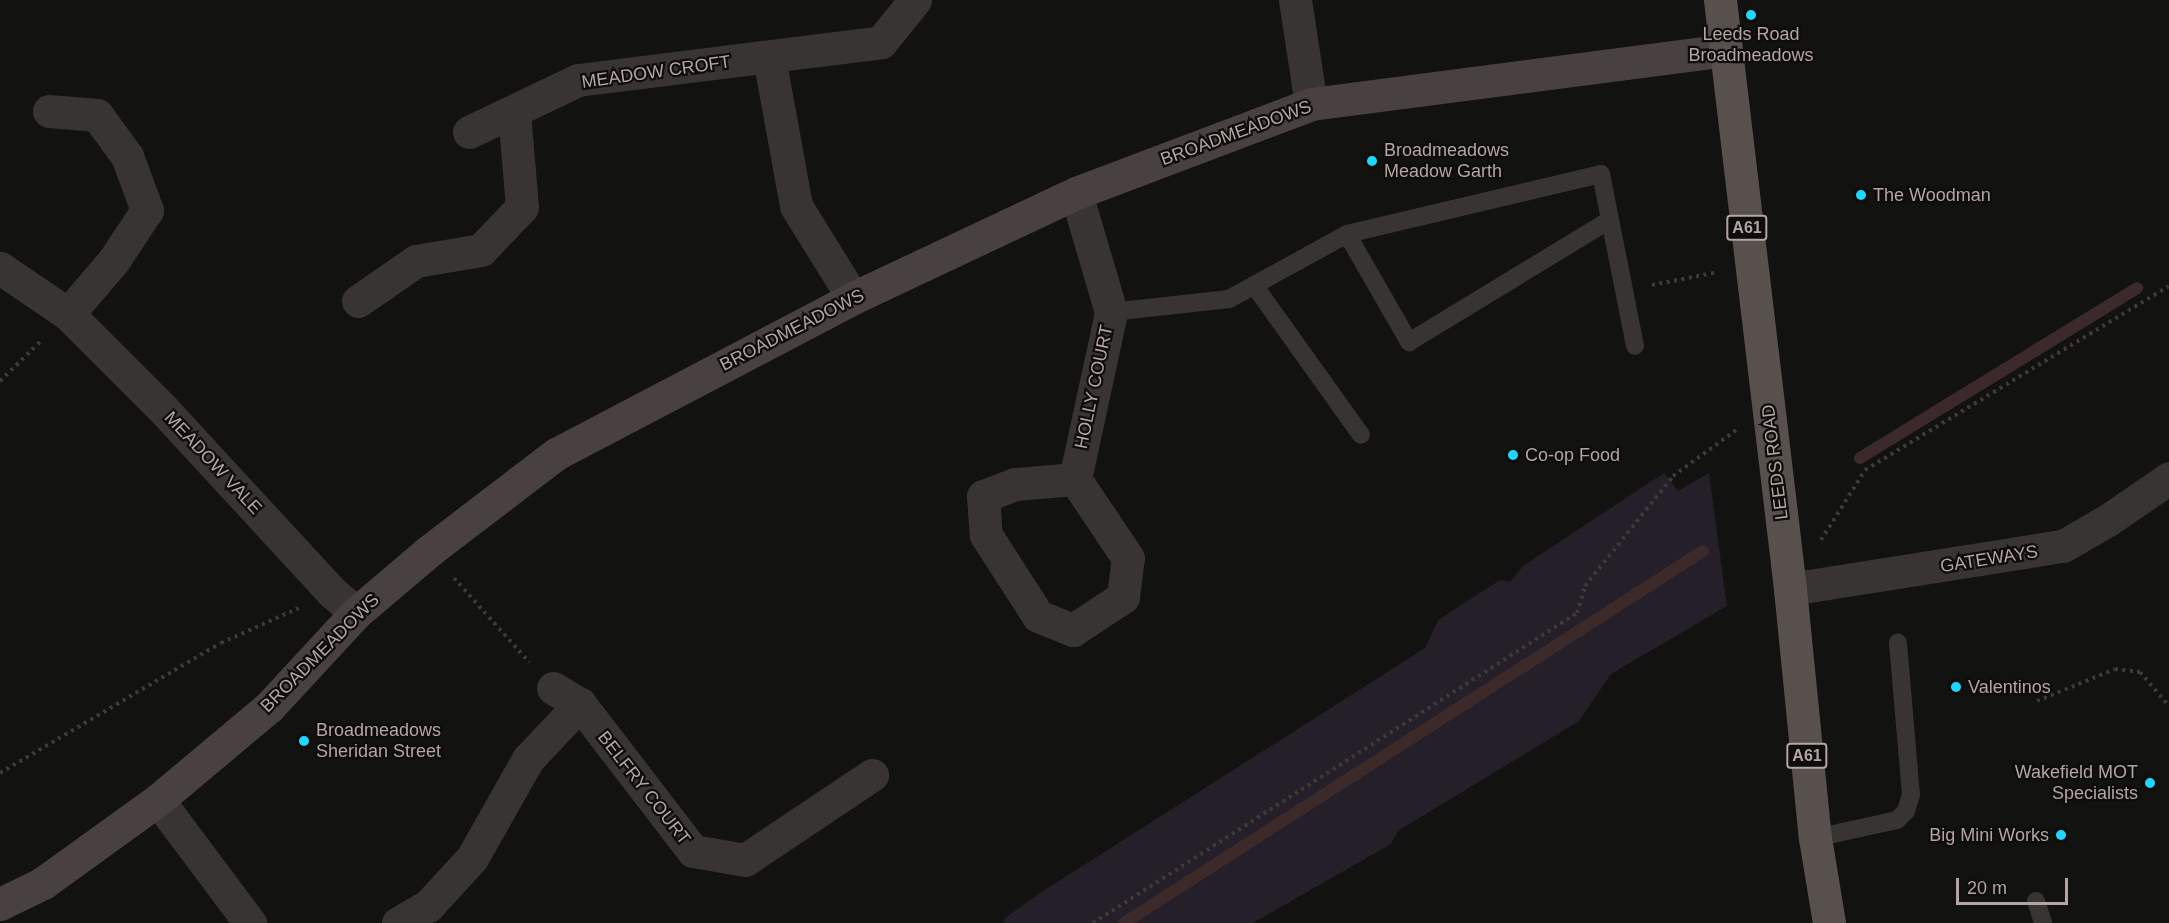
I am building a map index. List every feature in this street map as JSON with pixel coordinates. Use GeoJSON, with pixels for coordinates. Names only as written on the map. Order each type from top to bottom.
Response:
{"type":"FeatureCollection","features":[{"type":"Feature","properties":{"kind":"main road","name":"LEEDS ROAD"},"geometry":{"type":"LineString","coordinates":[[1720,0],[1790,589],[1815,838],[1829,923]]}},
{"type":"Feature","properties":{"kind":"street","name":"MEADOW CROFT"},"geometry":{"type":"LineString","coordinates":[[469,132],[578,80],[882,42],[915,0]]}},
{"type":"Feature","properties":{"kind":"street"},"geometry":{"type":"LineString","coordinates":[[1295,0],[1311,104]]}},
{"type":"Feature","properties":{"kind":"street","name":"BROADMEADOWS"},"geometry":{"type":"LineString","coordinates":[[0,904],[43,883],[158,800],[269,707],[344,603],[429,551],[556,454],[854,298],[1076,193],[1311,104],[1726,50]]}},
{"type":"Feature","properties":{"kind":"street"},"geometry":{"type":"LineString","coordinates":[[768,57],[796,206],[854,298]]}},
{"type":"Feature","properties":{"kind":"street"},"geometry":{"type":"LineString","coordinates":[[49,111],[97,115],[127,156],[147,210],[114,260],[68,314]]}},
{"type":"Feature","properties":{"kind":"street"},"geometry":{"type":"LineString","coordinates":[[358,301],[416,261],[481,250],[522,207],[514,112]]}},
{"type":"Feature","properties":{"kind":"street","name":"HOLLY COURT"},"geometry":{"type":"LineString","coordinates":[[1075,478],[1111,312],[1076,193]]}},
{"type":"Feature","properties":{"kind":"street","name":"MEADOW VALE"},"geometry":{"type":"LineString","coordinates":[[0,268],[68,314],[163,410],[344,603]]}},
{"type":"Feature","properties":{"kind":"street"},"geometry":{"type":"LineString","coordinates":[[1075,478],[1128,558],[1123,597],[1073,630],[1038,616],[986,535],[983,496],[1015,484],[1075,478]]}},
{"type":"Feature","properties":{"kind":"street","name":"GATEWAYS"},"geometry":{"type":"LineString","coordinates":[[1790,589],[2063,546],[2108,520],[2169,478]]}},
{"type":"Feature","properties":{"kind":"street"},"geometry":{"type":"LineString","coordinates":[[398,923],[428,906],[472,858],[566,696]]}},
{"type":"Feature","properties":{"kind":"street","name":"BELFRY COURT"},"geometry":{"type":"LineString","coordinates":[[566,696],[693,851],[746,860],[872,775]]}},
{"type":"Feature","properties":{"kind":"street"},"geometry":{"type":"LineString","coordinates":[[158,800],[250,923]]}},
{"type":"Feature","properties":{"kind":"lane"},"geometry":{"type":"LineString","coordinates":[[1111,312],[1228,299],[1347,234],[1601,174],[1635,346]]}},
{"type":"Feature","properties":{"kind":"lane"},"geometry":{"type":"LineString","coordinates":[[1347,234],[1409,342],[1610,220]]}},
{"type":"Feature","properties":{"kind":"lane"},"geometry":{"type":"LineString","coordinates":[[1254,285],[1361,435]]}},
{"type":"Feature","properties":{"kind":"lane"},"geometry":{"type":"LineString","coordinates":[[1815,838],[1897,820],[1906,811],[1911,795],[1898,643]]}},
{"type":"Feature","properties":{"kind":"lane"},"geometry":{"type":"LineString","coordinates":[[2036,901],[2043,923]]}},
{"type":"Feature","properties":{"kind":"path"},"geometry":{"type":"LineString","coordinates":[[1623,290],[1751,266]]}},
{"type":"Feature","properties":{"kind":"path"},"geometry":{"type":"LineString","coordinates":[[1790,589],[1865,470],[2169,286]]}},
{"type":"Feature","properties":{"kind":"path"},"geometry":{"type":"LineString","coordinates":[[0,381],[68,314]]}},
{"type":"Feature","properties":{"kind":"path"},"geometry":{"type":"LineString","coordinates":[[1093,923],[1577,613],[1585,586],[1673,476],[1768,406]]}},
{"type":"Feature","properties":{"kind":"path"},"geometry":{"type":"LineString","coordinates":[[429,551],[566,696]]}},
{"type":"Feature","properties":{"kind":"path"},"geometry":{"type":"LineString","coordinates":[[0,773],[222,643],[344,603]]}},
{"type":"Feature","properties":{"kind":"path"},"geometry":{"type":"LineString","coordinates":[[2037,700],[2115,669],[2140,672],[2169,706]]}},
{"type":"Feature","properties":{"kind":"shaded area"},"geometry":{"type":"Polygon","coordinates":[[[1664,473],[1678,491],[1709,473],[1727,606],[1611,674],[1579,721],[1398,831],[1391,844],[1253,923],[1004,923],[1005,918],[1040,893],[1425,648],[1438,620],[1500,580],[1510,582],[1523,566],[1664,473]]]}},
{"type":"Feature","properties":{"kind":"waterway"},"geometry":{"type":"LineString","coordinates":[[1860,458],[2137,288]]}},
{"type":"Feature","properties":{"kind":"waterway"},"geometry":{"type":"LineString","coordinates":[[1124,923],[1703,551]]}},
{"type":"Feature","properties":{"kind":"place","name":"Leeds Road Broadmeadows"},"geometry":{"type":"Point","coordinates":[1751,15]}},
{"type":"Feature","properties":{"kind":"place","name":"Broadmeadows Meadow Garth"},"geometry":{"type":"Point","coordinates":[1372,161]}},
{"type":"Feature","properties":{"kind":"place","name":"The Woodman"},"geometry":{"type":"Point","coordinates":[1861,195]}},
{"type":"Feature","properties":{"kind":"place","name":"Co-op Food"},"geometry":{"type":"Point","coordinates":[1513,455]}},
{"type":"Feature","properties":{"kind":"place","name":"Valentinos"},"geometry":{"type":"Point","coordinates":[1956,687]}},
{"type":"Feature","properties":{"kind":"place","name":"Broadmeadows Sheridan Street"},"geometry":{"type":"Point","coordinates":[304,741]}},
{"type":"Feature","properties":{"kind":"place","name":"Wakefield MOT Specialists"},"geometry":{"type":"Point","coordinates":[2150,783]}},
{"type":"Feature","properties":{"kind":"place","name":"Big Mini Works"},"geometry":{"type":"Point","coordinates":[2061,835]}}]}
